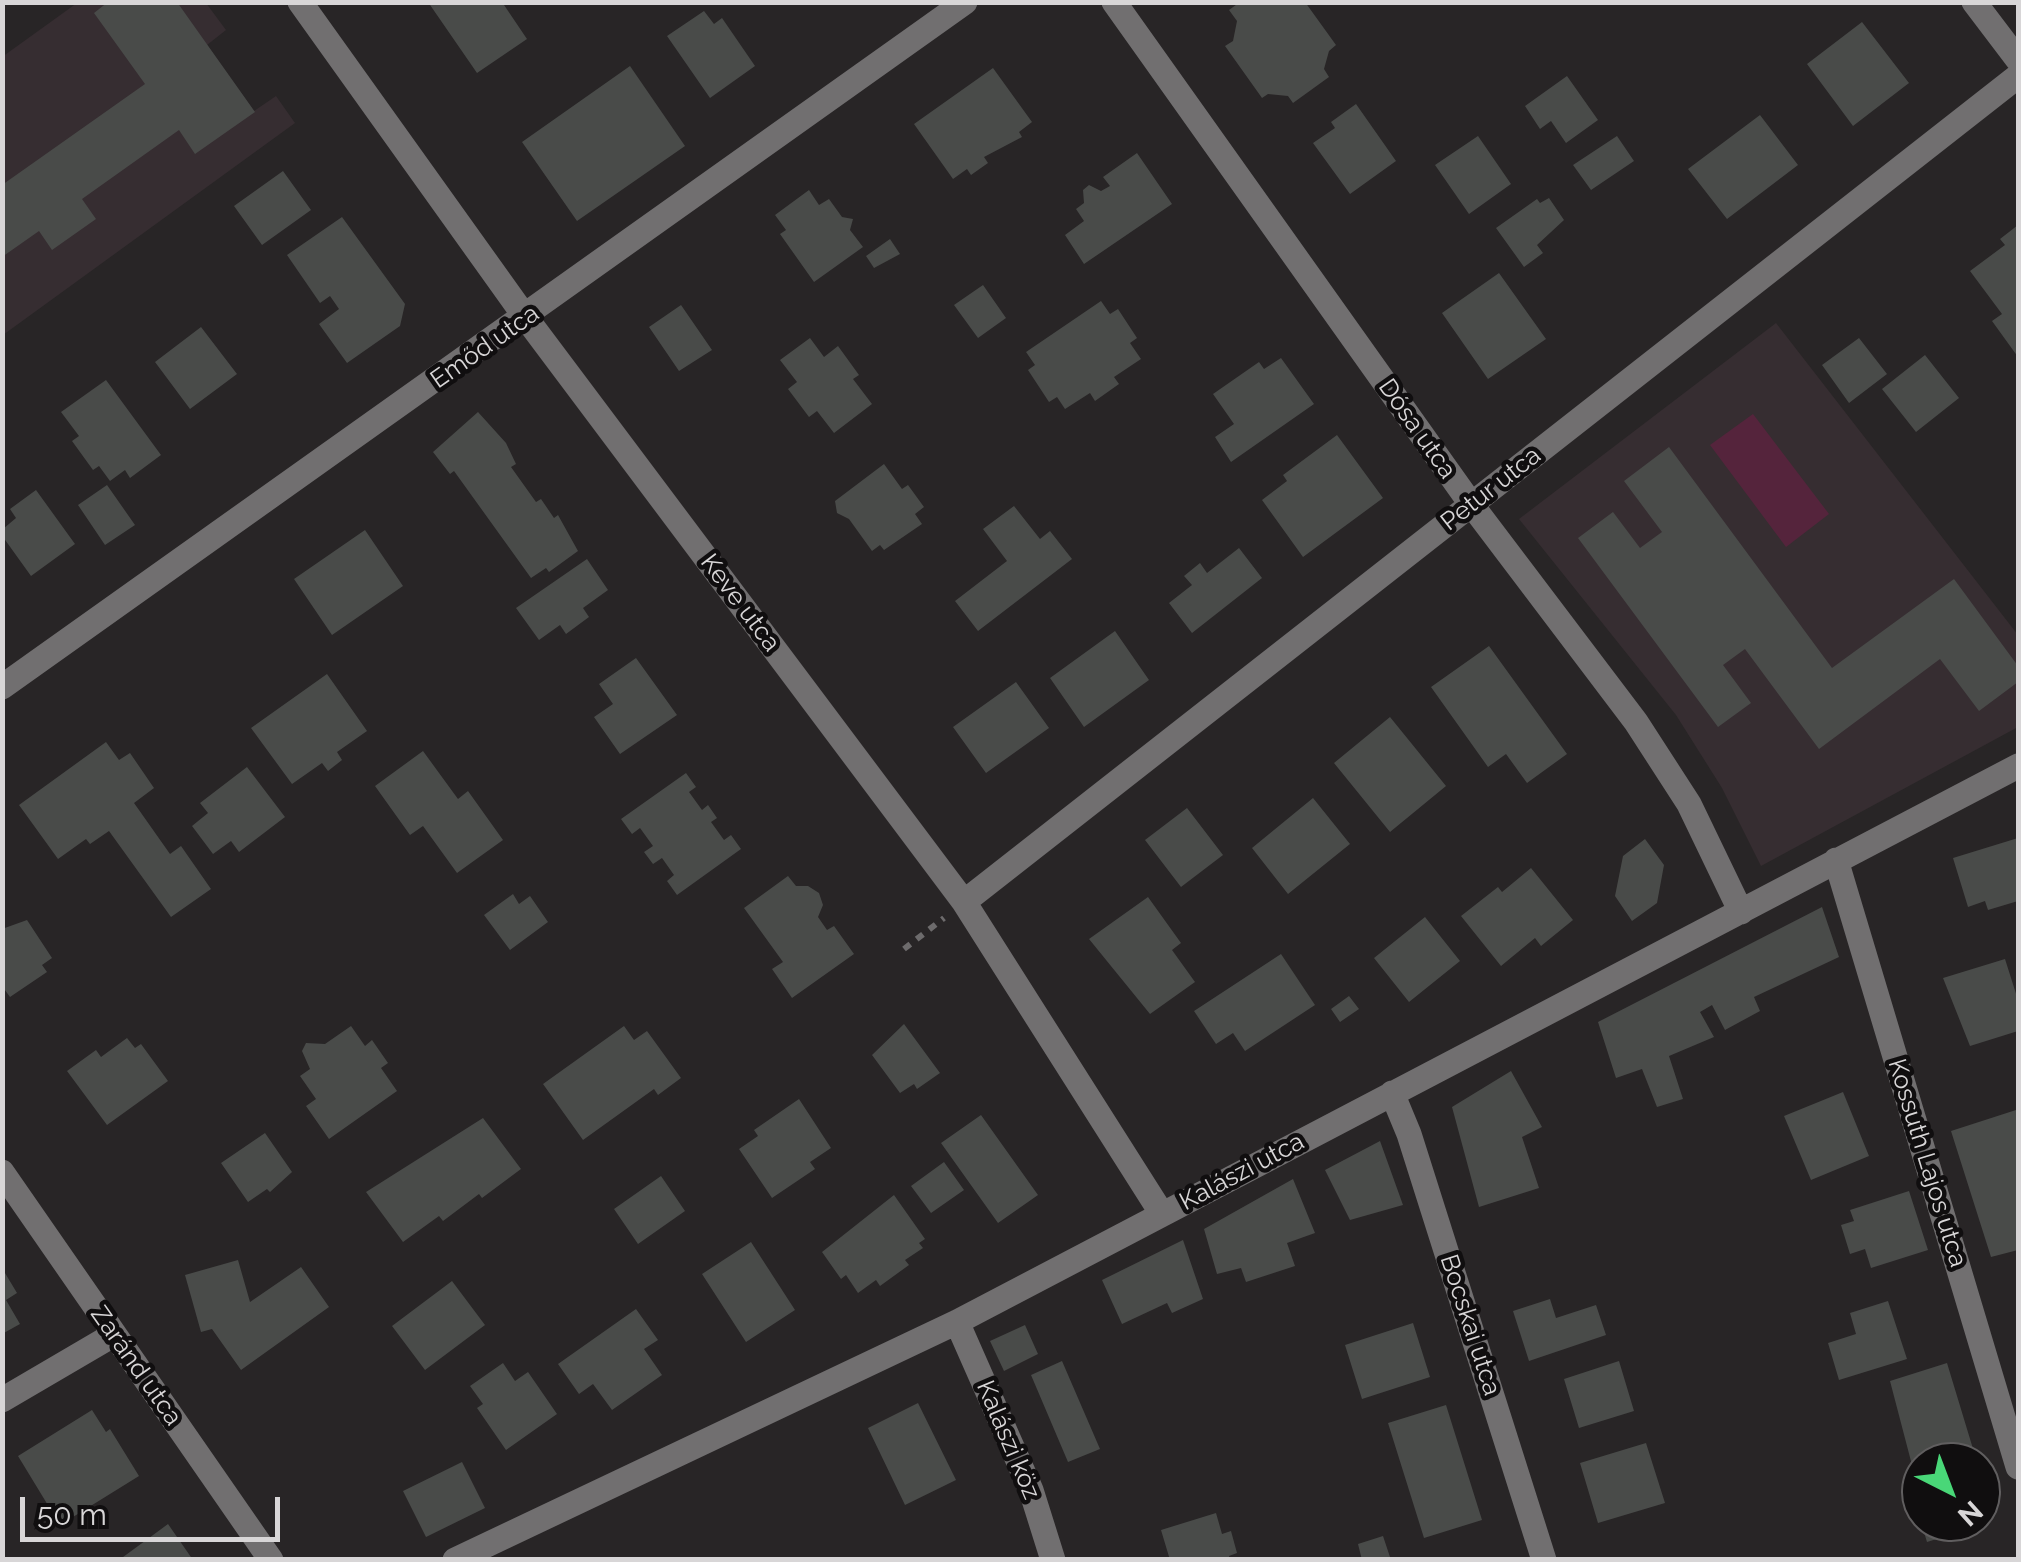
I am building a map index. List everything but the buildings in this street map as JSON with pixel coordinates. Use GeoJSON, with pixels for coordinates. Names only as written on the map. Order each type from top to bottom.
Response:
{"type":"FeatureCollection","features":[{"type":"Feature","properties":{"kind":"street","name":"Keve utca"},"geometry":{"type":"LineString","coordinates":[[300,2],[526,318],[964,902],[1162,1214]]}},
{"type":"Feature","properties":{"kind":"street","name":"Emőd utca"},"geometry":{"type":"LineString","coordinates":[[2,687],[526,318],[964,2]]}},
{"type":"Feature","properties":{"kind":"street","name":"Dósa utca"},"geometry":{"type":"LineString","coordinates":[[1114,2],[1471,504],[1644,734],[1690,804],[1742,912]]}},
{"type":"Feature","properties":{"kind":"street"},"geometry":{"type":"LineString","coordinates":[[1974,2],[2018,60]]}},
{"type":"Feature","properties":{"kind":"street","name":"Petur utca"},"geometry":{"type":"LineString","coordinates":[[964,902],[2018,76]]}},
{"type":"Feature","properties":{"kind":"street","name":"Kalászi utca"},"geometry":{"type":"LineString","coordinates":[[455,1560],[957,1322],[2018,766]]}},
{"type":"Feature","properties":{"kind":"street","name":"Kossuth Lajos utca"},"geometry":{"type":"LineString","coordinates":[[1836,860],[2018,1466]]}},
{"type":"Feature","properties":{"kind":"street","name":"Bocskai utca"},"geometry":{"type":"LineString","coordinates":[[1392,1093],[1544,1560]]}},
{"type":"Feature","properties":{"kind":"street","name":"Zaránd utca"},"geometry":{"type":"LineString","coordinates":[[2,1172],[272,1560]]}},
{"type":"Feature","properties":{"kind":"street","name":"Kalászi köz"},"geometry":{"type":"LineString","coordinates":[[957,1322],[1031,1490],[1054,1560]]}},
{"type":"Feature","properties":{"kind":"street"},"geometry":{"type":"LineString","coordinates":[[2,1400],[114,1335]]}},
{"type":"Feature","properties":{"kind":"path"},"geometry":{"type":"LineString","coordinates":[[904,949],[964,902]]}},
{"type":"Feature","properties":{"kind":"shaded area"},"geometry":{"type":"Polygon","coordinates":[[[77,3],[206,3],[226,30],[207,45],[254,111],[276,96],[295,123],[3,335],[2,57],[77,3]]]}},
{"type":"Feature","properties":{"kind":"shaded area"},"geometry":{"type":"Polygon","coordinates":[[[1776,323],[2018,635],[2018,727],[1761,866],[1722,788],[1676,715],[1519,519],[1776,323]]]}},
{"type":"Feature","properties":{"kind":"shaded area"},"geometry":{"type":"Polygon","coordinates":[[[1753,414],[1829,514],[1786,547],[1710,445],[1753,414]]]}}]}
